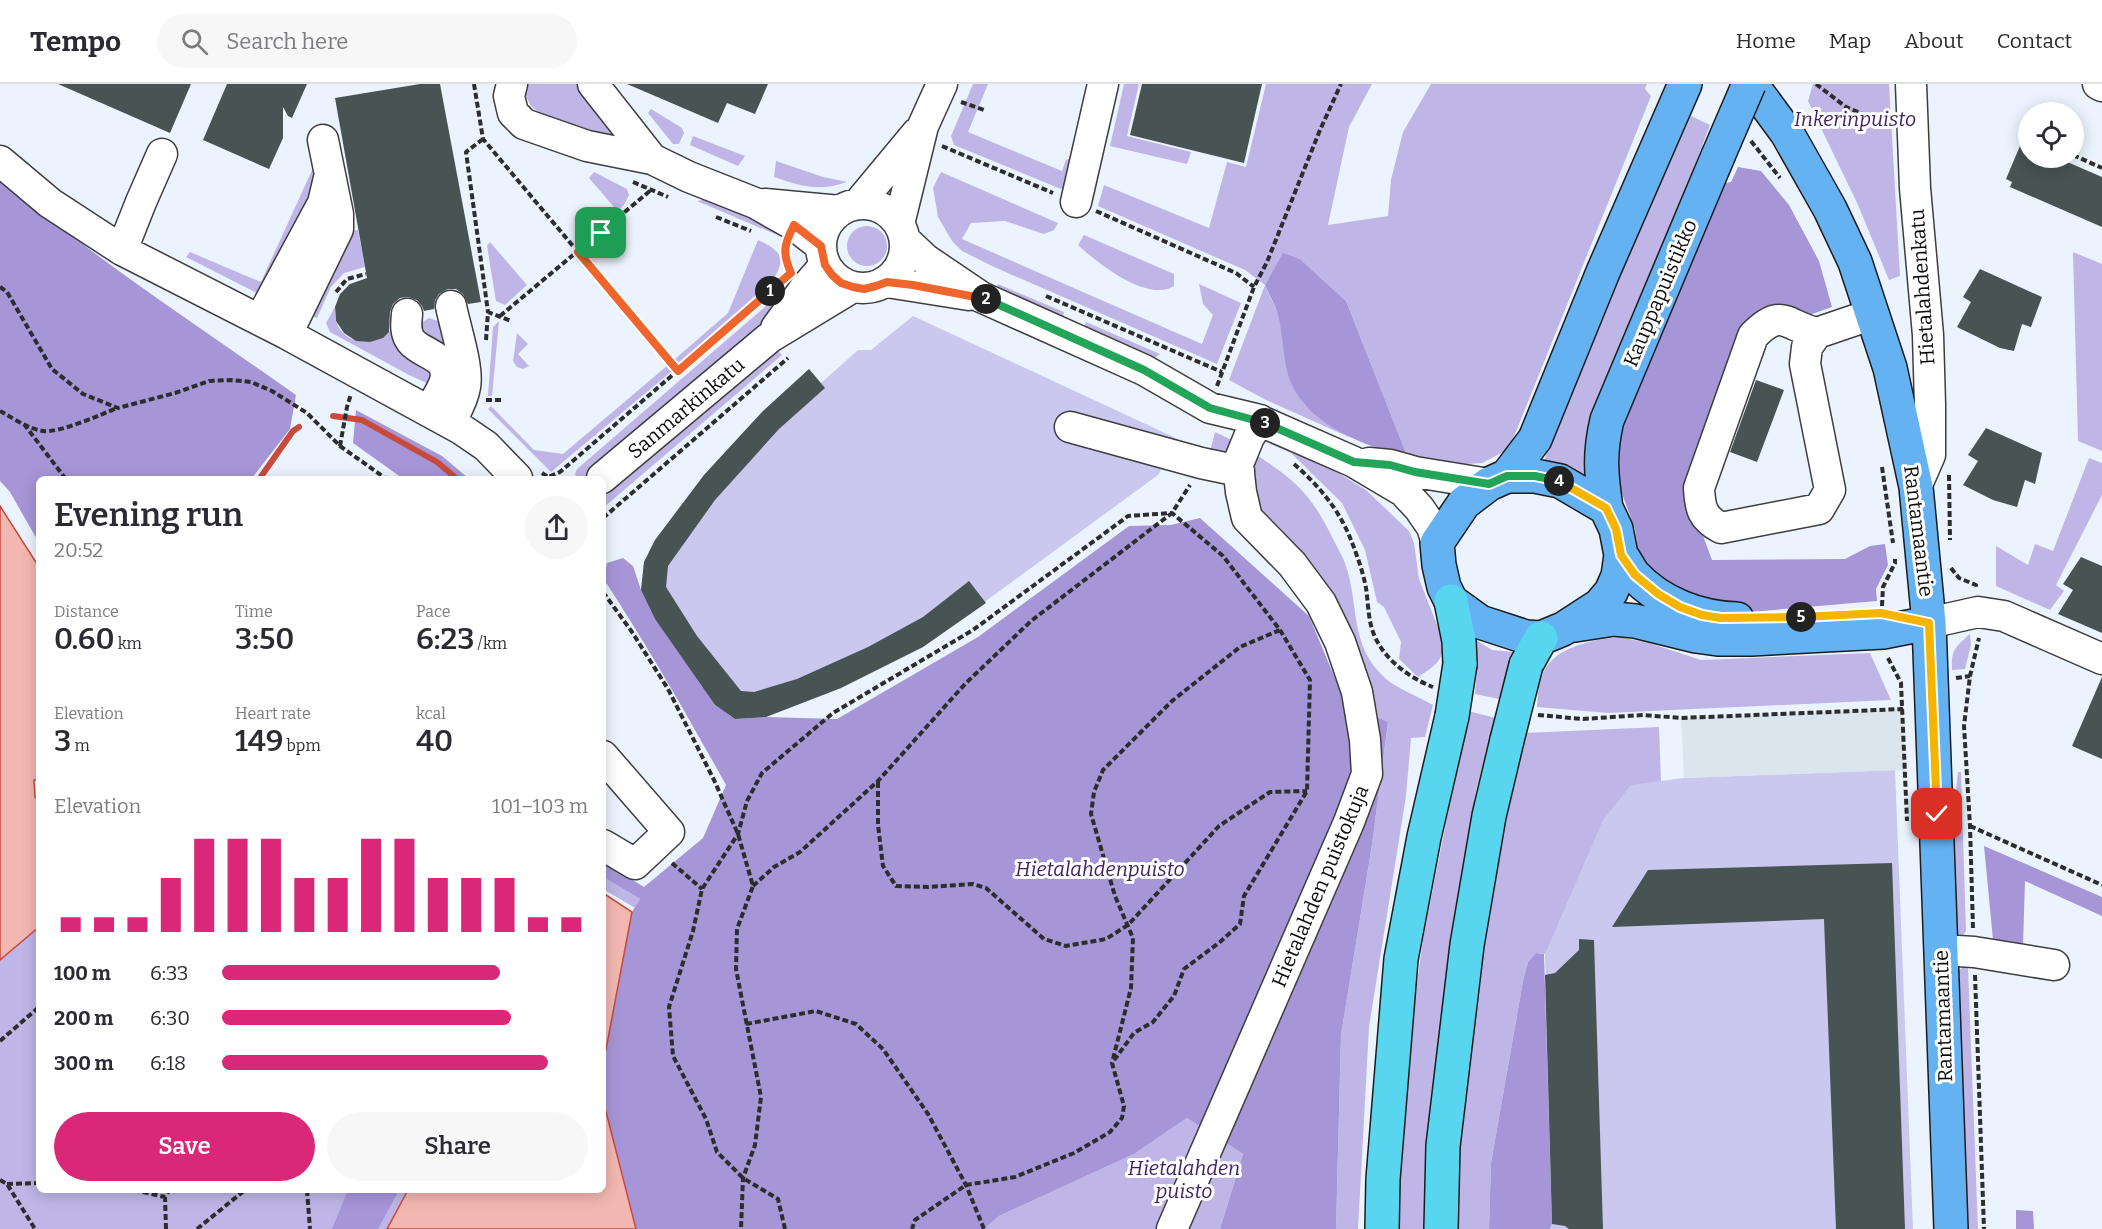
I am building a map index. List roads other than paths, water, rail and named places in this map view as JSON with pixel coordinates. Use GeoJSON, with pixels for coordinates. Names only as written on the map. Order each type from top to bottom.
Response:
{"type":"FeatureCollection","features":[{"type":"Feature","properties":{"kind":"highway"},"geometry":{"type":"LineString","coordinates":[[1382,1229],[1383,1179],[1401,959],[1424,837],[1452,716],[1460,664],[1459,640],[1451,601]]}},
{"type":"Feature","properties":{"kind":"highway"},"geometry":{"type":"LineString","coordinates":[[1441,1229],[1443,1146],[1464,969],[1489,816],[1507,740],[1545,643]]}},
{"type":"Feature","properties":{"kind":"main road","name":"Kauppapuistikko"},"geometry":{"type":"LineString","coordinates":[[1606,508],[1601,474],[1601,445],[1607,420],[1750,84]]}},
{"type":"Feature","properties":{"kind":"main road","name":"Rantamaantie"},"geometry":{"type":"LineString","coordinates":[[1750,84],[1786,133],[1830,209],[1855,262],[1890,368],[1916,487],[1929,623],[1951,1229]]}},
{"type":"Feature","properties":{"kind":"main road"},"geometry":{"type":"LineString","coordinates":[[1680,96],[1603,272],[1535,439],[1498,480],[1464,503],[1437,543],[1444,587],[1451,601],[1480,622],[1545,643],[1614,619],[1635,621],[1718,639],[1883,632],[1929,623]]}},
{"type":"Feature","properties":{"kind":"main road"},"geometry":{"type":"LineString","coordinates":[[1498,480],[1535,476],[1560,481],[1606,508],[1616,529],[1621,555],[1618,576],[1611,592],[1600,605],[1545,643]]}},
{"type":"Feature","properties":{"kind":"main road"},"geometry":{"type":"LineString","coordinates":[[1621,555],[1635,575],[1658,594],[1680,607],[1702,615],[1751,619],[1881,613],[1929,623]]}},
{"type":"Feature","properties":{"kind":"street"},"geometry":{"type":"LineString","coordinates":[[512,84],[509,96],[513,112],[524,124],[586,146],[652,159],[688,177],[755,203],[794,225],[823,255],[832,275],[841,283],[864,289],[887,282],[898,271],[904,257],[902,233],[923,126]]}},
{"type":"Feature","properties":{"kind":"street"},"geometry":{"type":"LineString","coordinates":[[593,84],[652,159]]}},
{"type":"Feature","properties":{"kind":"street"},"geometry":{"type":"LineString","coordinates":[[1076,202],[1103,84]]}},
{"type":"Feature","properties":{"kind":"street","name":"Hietalahdenkatu"},"geometry":{"type":"LineString","coordinates":[[1911,84],[1915,188],[1925,303],[1930,405],[1930,455],[1916,487]]}},
{"type":"Feature","properties":{"kind":"street"},"geometry":{"type":"LineString","coordinates":[[823,255],[823,232],[830,220],[849,207],[951,93]]}},
{"type":"Feature","properties":{"kind":"street"},"geometry":{"type":"LineString","coordinates":[[287,334],[338,229],[338,214],[324,140]]}},
{"type":"Feature","properties":{"kind":"street"},"geometry":{"type":"LineString","coordinates":[[122,250],[162,154]]}},
{"type":"Feature","properties":{"kind":"street"},"geometry":{"type":"LineString","coordinates":[[0,161],[50,203],[122,250],[287,334],[440,417],[526,472]]}},
{"type":"Feature","properties":{"kind":"street"},"geometry":{"type":"LineString","coordinates":[[260,320],[323,203],[330,175]]}},
{"type":"Feature","properties":{"kind":"street"},"geometry":{"type":"LineString","coordinates":[[755,203],[849,207],[874,205],[889,212],[902,233],[925,259],[981,297],[1144,370],[1210,408],[1258,420],[1354,462],[1403,492],[1419,508],[1432,527],[1437,543]]}},
{"type":"Feature","properties":{"kind":"street","name":"Sanmarkinkatu"},"geometry":{"type":"LineString","coordinates":[[769,338],[805,288],[823,255]]}},
{"type":"Feature","properties":{"kind":"street"},"geometry":{"type":"LineString","coordinates":[[887,282],[981,297]]}},
{"type":"Feature","properties":{"kind":"street","name":"Sanmarkinkatu"},"geometry":{"type":"LineString","coordinates":[[604,476],[769,338],[853,287]]}},
{"type":"Feature","properties":{"kind":"street"},"geometry":{"type":"LineString","coordinates":[[440,417],[462,396],[466,374],[451,306]]}},
{"type":"Feature","properties":{"kind":"street"},"geometry":{"type":"LineString","coordinates":[[407,314],[406,330],[412,342],[439,359],[445,372],[440,417]]}},
{"type":"Feature","properties":{"kind":"street"},"geometry":{"type":"LineString","coordinates":[[1817,333],[1807,347],[1805,364],[1830,490],[1819,509],[1720,528],[1707,521],[1700,502],[1699,488],[1753,336],[1763,326],[1774,321],[1788,320],[1817,333],[1873,314]]}},
{"type":"Feature","properties":{"kind":"street","name":"Hietalahden puistokuja"},"geometry":{"type":"LineString","coordinates":[[1172,1229],[1349,822],[1367,774],[1365,740],[1357,692],[1340,642],[1321,603],[1292,564],[1247,518],[1238,464],[1258,420]]}},
{"type":"Feature","properties":{"kind":"street"},"geometry":{"type":"LineString","coordinates":[[1070,427],[1201,463],[1239,471]]}},
{"type":"Feature","properties":{"kind":"street"},"geometry":{"type":"LineString","coordinates":[[1354,462],[1390,465],[1415,472],[1498,480]]}},
{"type":"Feature","properties":{"kind":"street"},"geometry":{"type":"LineString","coordinates":[[1929,623],[1978,612],[2004,616],[2102,659]]}},
{"type":"Feature","properties":{"kind":"street"},"geometry":{"type":"LineString","coordinates":[[606,759],[669,832],[635,864],[606,847]]}},
{"type":"Feature","properties":{"kind":"street"},"geometry":{"type":"LineString","coordinates":[[1941,950],[1974,952],[2054,965]]}},
{"type":"Feature","properties":{"kind":"waterway"},"geometry":{"type":"LineString","coordinates":[[333,416],[362,420],[437,462],[454,476]]}},
{"type":"Feature","properties":{"kind":"waterway"},"geometry":{"type":"LineString","coordinates":[[261,476],[293,431],[299,427]]}},
{"type":"Feature","properties":{"kind":"park label","name":"Inkerinpuisto"},"geometry":{"type":"Point","coordinates":[1855,119]}},
{"type":"Feature","properties":{"kind":"park label","name":"Hietalahdenpuisto"},"geometry":{"type":"Point","coordinates":[1100,869]}},
{"type":"Feature","properties":{"kind":"park label","name":"Hietalahden puisto"},"geometry":{"type":"Point","coordinates":[1184,1180]}}]}
